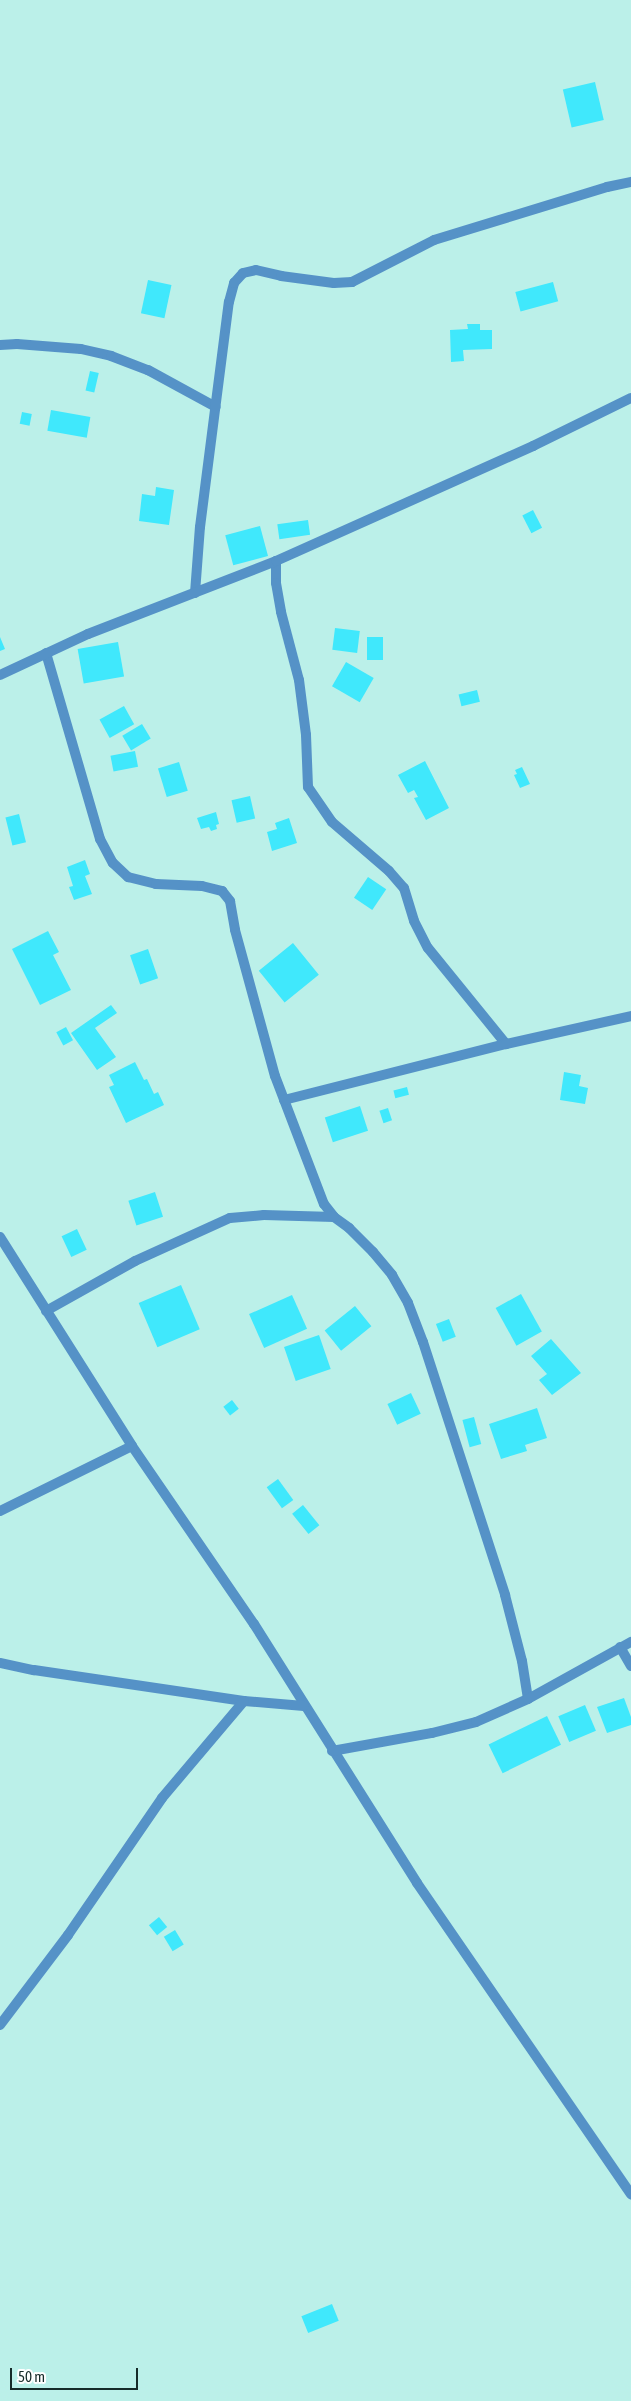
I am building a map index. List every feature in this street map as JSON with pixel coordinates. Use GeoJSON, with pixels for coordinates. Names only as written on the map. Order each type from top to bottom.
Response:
{"type":"FeatureCollection","features":[{"type":"Feature","properties":{"kind":"street"},"geometry":{"type":"LineString","coordinates":[[195,593],[200,527],[229,302],[234,283],[243,273],[256,270],[281,276],[334,283],[352,282],[434,240],[607,187],[631,182]]}},
{"type":"Feature","properties":{"kind":"street"},"geometry":{"type":"LineString","coordinates":[[0,345],[17,344],[81,349],[111,356],[148,370],[216,407]]}},
{"type":"Feature","properties":{"kind":"street"},"geometry":{"type":"LineString","coordinates":[[0,675],[46,653],[276,562],[500,462],[631,398]]}},
{"type":"Feature","properties":{"kind":"street"},"geometry":{"type":"LineString","coordinates":[[276,562],[276,583],[281,612],[299,680],[306,735],[308,787],[332,822],[404,888],[414,921],[428,948],[506,1044]]}},
{"type":"Feature","properties":{"kind":"street"},"geometry":{"type":"LineString","coordinates":[[46,653],[100,839],[113,863],[128,877],[156,884],[202,886],[222,890],[230,901],[235,930],[284,1100],[324,1204],[334,1217],[349,1228],[373,1252],[392,1275],[408,1303],[505,1595],[522,1661],[528,1699]]}},
{"type":"Feature","properties":{"kind":"street"},"geometry":{"type":"LineString","coordinates":[[284,1100],[506,1044],[631,1016]]}},
{"type":"Feature","properties":{"kind":"street"},"geometry":{"type":"LineString","coordinates":[[46,1311],[136,1261],[230,1218],[264,1215],[334,1217]]}},
{"type":"Feature","properties":{"kind":"street"},"geometry":{"type":"LineString","coordinates":[[0,1237],[132,1446],[254,1624],[332,1751],[417,1883],[631,2194]]}},
{"type":"Feature","properties":{"kind":"street"},"geometry":{"type":"LineString","coordinates":[[0,1511],[132,1446]]}},
{"type":"Feature","properties":{"kind":"street"},"geometry":{"type":"LineString","coordinates":[[332,1751],[432,1734],[476,1722],[528,1699],[631,1642]]}},
{"type":"Feature","properties":{"kind":"street"},"geometry":{"type":"LineString","coordinates":[[620,1647],[631,1666]]}},
{"type":"Feature","properties":{"kind":"street"},"geometry":{"type":"LineString","coordinates":[[0,1662],[34,1670],[244,1700],[304,1706]]}},
{"type":"Feature","properties":{"kind":"street"},"geometry":{"type":"LineString","coordinates":[[0,2025],[68,1934],[162,1798],[244,1700]]}},
{"type":"Feature","properties":{"kind":"building"},"geometry":{"type":"Polygon","coordinates":[[[595,82],[604,120],[572,127],[563,89],[595,82]]]}},
{"type":"Feature","properties":{"kind":"building"},"geometry":{"type":"Polygon","coordinates":[[[148,280],[171,285],[164,318],[141,313],[148,280]]]}},
{"type":"Feature","properties":{"kind":"building"},"geometry":{"type":"Polygon","coordinates":[[[553,282],[558,301],[521,311],[515,292],[553,282]]]}},
{"type":"Feature","properties":{"kind":"building"},"geometry":{"type":"Polygon","coordinates":[[[467,324],[480,324],[480,330],[492,330],[492,349],[463,350],[464,361],[451,362],[450,330],[468,329],[467,324]]]}},
{"type":"Feature","properties":{"kind":"building"},"geometry":{"type":"Polygon","coordinates":[[[90,371],[99,373],[94,393],[86,390],[90,371]]]}},
{"type":"Feature","properties":{"kind":"building"},"geometry":{"type":"Polygon","coordinates":[[[51,410],[90,417],[87,438],[47,431],[51,410]]]}},
{"type":"Feature","properties":{"kind":"building"},"geometry":{"type":"Polygon","coordinates":[[[22,412],[32,414],[30,426],[20,424],[22,412]]]}},
{"type":"Feature","properties":{"kind":"building"},"geometry":{"type":"Polygon","coordinates":[[[156,487],[174,490],[169,525],[139,521],[142,494],[155,496],[156,487]]]}},
{"type":"Feature","properties":{"kind":"building"},"geometry":{"type":"Polygon","coordinates":[[[533,510],[542,528],[531,533],[522,515],[533,510]]]}},
{"type":"Feature","properties":{"kind":"building"},"geometry":{"type":"Polygon","coordinates":[[[308,520],[310,535],[279,539],[277,524],[308,520]]]}},
{"type":"Feature","properties":{"kind":"building"},"geometry":{"type":"Polygon","coordinates":[[[260,526],[268,556],[233,565],[225,535],[260,526]]]}},
{"type":"Feature","properties":{"kind":"building"},"geometry":{"type":"Polygon","coordinates":[[[335,628],[360,631],[357,653],[332,650],[335,628]]]}},
{"type":"Feature","properties":{"kind":"building"},"geometry":{"type":"Polygon","coordinates":[[[0,637],[5,649],[0,651],[0,637]]]}},
{"type":"Feature","properties":{"kind":"building"},"geometry":{"type":"Polygon","coordinates":[[[367,637],[383,637],[383,660],[367,660],[367,637]]]}},
{"type":"Feature","properties":{"kind":"building"},"geometry":{"type":"Polygon","coordinates":[[[118,642],[124,676],[84,684],[78,649],[118,642]]]}},
{"type":"Feature","properties":{"kind":"building"},"geometry":{"type":"Polygon","coordinates":[[[346,662],[374,678],[360,702],[332,686],[346,662]]]}},
{"type":"Feature","properties":{"kind":"building"},"geometry":{"type":"Polygon","coordinates":[[[477,690],[480,702],[461,706],[459,695],[477,690]]]}},
{"type":"Feature","properties":{"kind":"building"},"geometry":{"type":"Polygon","coordinates":[[[124,706],[134,724],[110,738],[100,720],[124,706]]]}},
{"type":"Feature","properties":{"kind":"building"},"geometry":{"type":"Polygon","coordinates":[[[142,724],[151,739],[131,750],[122,736],[142,724]]]}},
{"type":"Feature","properties":{"kind":"building"},"geometry":{"type":"Polygon","coordinates":[[[135,751],[138,767],[114,771],[110,756],[135,751]]]}},
{"type":"Feature","properties":{"kind":"building"},"geometry":{"type":"Polygon","coordinates":[[[425,761],[449,808],[426,820],[414,798],[418,797],[414,790],[408,793],[398,775],[425,761]]]}},
{"type":"Feature","properties":{"kind":"building"},"geometry":{"type":"Polygon","coordinates":[[[179,762],[188,791],[167,797],[158,768],[179,762]]]}},
{"type":"Feature","properties":{"kind":"building"},"geometry":{"type":"Polygon","coordinates":[[[522,767],[530,784],[520,788],[514,775],[517,774],[515,770],[522,767]]]}},
{"type":"Feature","properties":{"kind":"building"},"geometry":{"type":"Polygon","coordinates":[[[250,796],[255,818],[237,823],[231,800],[250,796]]]}},
{"type":"Feature","properties":{"kind":"building"},"geometry":{"type":"Polygon","coordinates":[[[216,812],[219,824],[216,825],[217,829],[211,831],[209,827],[201,829],[197,818],[216,812]]]}},
{"type":"Feature","properties":{"kind":"building"},"geometry":{"type":"Polygon","coordinates":[[[19,814],[26,842],[12,846],[5,817],[19,814]]]}},
{"type":"Feature","properties":{"kind":"building"},"geometry":{"type":"Polygon","coordinates":[[[289,818],[297,843],[272,851],[267,832],[277,829],[275,823],[289,818]]]}},
{"type":"Feature","properties":{"kind":"building"},"geometry":{"type":"Polygon","coordinates":[[[85,860],[90,874],[85,876],[92,894],[74,900],[69,887],[73,886],[67,867],[85,860]]]}},
{"type":"Feature","properties":{"kind":"building"},"geometry":{"type":"Polygon","coordinates":[[[368,877],[386,889],[372,910],[354,898],[368,877]]]}},
{"type":"Feature","properties":{"kind":"building"},"geometry":{"type":"Polygon","coordinates":[[[48,931],[59,952],[53,955],[71,990],[40,1005],[12,949],[48,931]]]}},
{"type":"Feature","properties":{"kind":"building"},"geometry":{"type":"Polygon","coordinates":[[[293,943],[319,975],[285,1003],[259,971],[293,943]]]}},
{"type":"Feature","properties":{"kind":"building"},"geometry":{"type":"Polygon","coordinates":[[[148,949],[158,978],[140,984],[130,955],[148,949]]]}},
{"type":"Feature","properties":{"kind":"building"},"geometry":{"type":"Polygon","coordinates":[[[111,1005],[117,1013],[95,1028],[116,1057],[97,1070],[71,1033],[111,1005]]]}},
{"type":"Feature","properties":{"kind":"building"},"geometry":{"type":"Polygon","coordinates":[[[66,1027],[73,1040],[63,1045],[56,1032],[66,1027]]]}},
{"type":"Feature","properties":{"kind":"building"},"geometry":{"type":"Polygon","coordinates":[[[135,1062],[144,1080],[147,1079],[154,1094],[158,1092],[164,1105],[126,1123],[109,1087],[114,1085],[109,1075],[135,1062]]]}},
{"type":"Feature","properties":{"kind":"building"},"geometry":{"type":"Polygon","coordinates":[[[564,1072],[581,1075],[579,1086],[588,1088],[585,1104],[560,1100],[564,1072]]]}},
{"type":"Feature","properties":{"kind":"building"},"geometry":{"type":"Polygon","coordinates":[[[407,1087],[409,1095],[395,1098],[393,1090],[407,1087]]]}},
{"type":"Feature","properties":{"kind":"building"},"geometry":{"type":"Polygon","coordinates":[[[360,1106],[368,1131],[333,1142],[325,1117],[360,1106]]]}},
{"type":"Feature","properties":{"kind":"building"},"geometry":{"type":"Polygon","coordinates":[[[388,1108],[392,1120],[383,1123],[379,1111],[388,1108]]]}},
{"type":"Feature","properties":{"kind":"building"},"geometry":{"type":"Polygon","coordinates":[[[155,1192],[163,1217],[136,1225],[128,1201],[155,1192]]]}},
{"type":"Feature","properties":{"kind":"building"},"geometry":{"type":"Polygon","coordinates":[[[77,1229],[87,1250],[71,1257],[62,1236],[77,1229]]]}},
{"type":"Feature","properties":{"kind":"building"},"geometry":{"type":"Polygon","coordinates":[[[181,1285],[200,1329],[157,1347],[139,1303],[181,1285]]]}},
{"type":"Feature","properties":{"kind":"building"},"geometry":{"type":"Polygon","coordinates":[[[521,1294],[542,1332],[516,1346],[496,1308],[521,1294]]]}},
{"type":"Feature","properties":{"kind":"building"},"geometry":{"type":"Polygon","coordinates":[[[292,1295],[307,1329],[264,1348],[249,1314],[292,1295]]]}},
{"type":"Feature","properties":{"kind":"building"},"geometry":{"type":"Polygon","coordinates":[[[355,1306],[371,1326],[341,1351],[325,1331],[355,1306]]]}},
{"type":"Feature","properties":{"kind":"building"},"geometry":{"type":"Polygon","coordinates":[[[449,1319],[456,1337],[443,1342],[436,1324],[449,1319]]]}},
{"type":"Feature","properties":{"kind":"building"},"geometry":{"type":"Polygon","coordinates":[[[319,1335],[331,1369],[296,1381],[284,1347],[319,1335]]]}},
{"type":"Feature","properties":{"kind":"building"},"geometry":{"type":"Polygon","coordinates":[[[551,1339],[581,1373],[552,1395],[539,1380],[547,1374],[531,1356],[551,1339]]]}},
{"type":"Feature","properties":{"kind":"building"},"geometry":{"type":"Polygon","coordinates":[[[411,1393],[421,1414],[397,1425],[387,1404],[411,1393]]]}},
{"type":"Feature","properties":{"kind":"building"},"geometry":{"type":"Polygon","coordinates":[[[232,1400],[239,1409],[230,1415],[223,1407],[232,1400]]]}},
{"type":"Feature","properties":{"kind":"building"},"geometry":{"type":"Polygon","coordinates":[[[537,1408],[547,1438],[525,1445],[527,1451],[501,1459],[489,1424],[537,1408]]]}},
{"type":"Feature","properties":{"kind":"building"},"geometry":{"type":"Polygon","coordinates":[[[474,1417],[481,1444],[470,1447],[462,1420],[474,1417]]]}},
{"type":"Feature","properties":{"kind":"building"},"geometry":{"type":"Polygon","coordinates":[[[278,1479],[293,1500],[282,1508],[267,1487],[278,1479]]]}},
{"type":"Feature","properties":{"kind":"building"},"geometry":{"type":"Polygon","coordinates":[[[303,1505],[319,1525],[308,1534],[292,1514],[303,1505]]]}},
{"type":"Feature","properties":{"kind":"building"},"geometry":{"type":"Polygon","coordinates":[[[624,1698],[631,1717],[631,1725],[607,1733],[597,1707],[624,1698]]]}},
{"type":"Feature","properties":{"kind":"building"},"geometry":{"type":"Polygon","coordinates":[[[585,1705],[596,1731],[569,1742],[558,1716],[585,1705]]]}},
{"type":"Feature","properties":{"kind":"building"},"geometry":{"type":"Polygon","coordinates":[[[547,1716],[561,1745],[503,1773],[489,1744],[547,1716]]]}},
{"type":"Feature","properties":{"kind":"building"},"geometry":{"type":"Polygon","coordinates":[[[159,1917],[167,1927],[157,1935],[149,1925],[159,1917]]]}},
{"type":"Feature","properties":{"kind":"building"},"geometry":{"type":"Polygon","coordinates":[[[175,1930],[184,1945],[173,1951],[164,1937],[175,1930]]]}},
{"type":"Feature","properties":{"kind":"building"},"geometry":{"type":"Polygon","coordinates":[[[332,2304],[339,2321],[308,2333],[301,2316],[332,2304]]]}}]}
